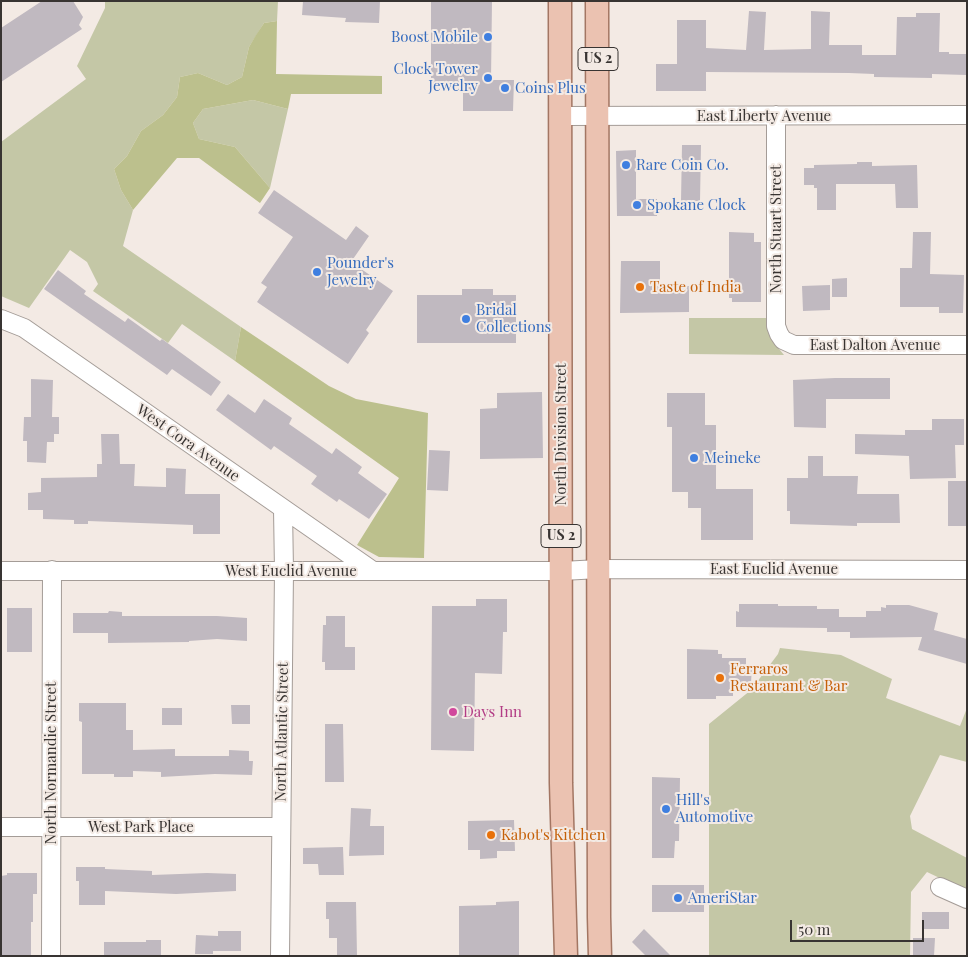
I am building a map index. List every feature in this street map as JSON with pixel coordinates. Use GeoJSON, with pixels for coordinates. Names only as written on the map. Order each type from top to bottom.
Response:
{"type":"FeatureCollection","features":[{"type":"Feature","properties":{"kind":"main road","name":"North Division Street"},"geometry":{"type":"LineString","coordinates":[[560,1],[561,116],[580,570],[600,956]]}},
{"type":"Feature","properties":{"kind":"main road","name":"North Division Street"},"geometry":{"type":"LineString","coordinates":[[566,956],[561,783],[580,570],[598,117],[597,1]]}},
{"type":"Feature","properties":{"kind":"street","name":"East Liberty Avenue"},"geometry":{"type":"LineString","coordinates":[[561,116],[967,115]]}},
{"type":"Feature","properties":{"kind":"street","name":"North Stuart Street"},"geometry":{"type":"LineString","coordinates":[[776,116],[776,326],[783,340]]}},
{"type":"Feature","properties":{"kind":"street","name":"West Cora Avenue"},"geometry":{"type":"LineString","coordinates":[[1,319],[24,328],[373,571]]}},
{"type":"Feature","properties":{"kind":"street","name":"East Dalton Avenue"},"geometry":{"type":"LineString","coordinates":[[783,340],[794,345],[967,345]]}},
{"type":"Feature","properties":{"kind":"street","name":"North Atlantic Street"},"geometry":{"type":"LineString","coordinates":[[280,956],[284,509]]}},
{"type":"Feature","properties":{"kind":"street","name":"North Normandie Street"},"geometry":{"type":"LineString","coordinates":[[51,956],[52,570]]}},
{"type":"Feature","properties":{"kind":"street","name":"East Euclid Avenue"},"geometry":{"type":"LineString","coordinates":[[580,570],[967,570]]}},
{"type":"Feature","properties":{"kind":"street","name":"West Euclid Avenue"},"geometry":{"type":"LineString","coordinates":[[1,571],[580,570]]}},
{"type":"Feature","properties":{"kind":"street","name":"West Park Place"},"geometry":{"type":"LineString","coordinates":[[1,827],[281,827]]}},
{"type":"Feature","properties":{"kind":"street"},"geometry":{"type":"LineString","coordinates":[[940,887],[967,899]]}},
{"type":"Feature","properties":{"kind":"green space"},"geometry":{"type":"Polygon","coordinates":[[[105,1],[278,1],[277,21],[264,23],[249,47],[242,77],[227,85],[198,73],[180,77],[177,97],[163,115],[141,131],[127,156],[114,169],[121,190],[133,210],[123,246],[241,327],[235,361],[182,324],[168,343],[93,291],[98,284],[87,262],[70,250],[29,308],[1,296],[1,142],[86,79],[77,66],[105,8],[105,1]]]}},
{"type":"Feature","properties":{"kind":"green space"},"geometry":{"type":"Polygon","coordinates":[[[277,21],[276,74],[382,76],[382,94],[291,94],[288,109],[253,100],[203,109],[193,123],[199,139],[235,147],[270,188],[260,203],[199,158],[177,158],[133,210],[121,190],[114,169],[127,156],[141,131],[163,115],[177,97],[180,77],[198,73],[227,85],[242,77],[249,47],[256,35],[264,23],[277,21]]]}},
{"type":"Feature","properties":{"kind":"green space"},"geometry":{"type":"Polygon","coordinates":[[[253,100],[288,109],[270,188],[235,147],[199,139],[193,123],[203,109],[253,100]]]}},
{"type":"Feature","properties":{"kind":"green space"},"geometry":{"type":"Polygon","coordinates":[[[689,318],[768,318],[771,339],[784,355],[689,354],[689,318]]]}},
{"type":"Feature","properties":{"kind":"green space"},"geometry":{"type":"Polygon","coordinates":[[[241,327],[329,386],[356,399],[428,413],[424,558],[379,557],[357,545],[399,478],[235,361],[241,327]]]}},
{"type":"Feature","properties":{"kind":"green space"},"geometry":{"type":"Polygon","coordinates":[[[780,648],[841,655],[892,679],[886,698],[960,726],[967,708],[967,762],[940,755],[910,816],[912,829],[967,858],[967,891],[927,872],[911,892],[910,956],[709,956],[709,724],[751,690],[778,654],[780,648]]]}},
{"type":"Feature","properties":{"kind":"building"},"geometry":{"type":"Polygon","coordinates":[[[42,1],[73,1],[83,17],[79,25],[82,29],[1,82],[1,28],[42,1]]]}},
{"type":"Feature","properties":{"kind":"building"},"geometry":{"type":"Polygon","coordinates":[[[303,1],[380,1],[379,23],[345,22],[346,18],[302,15],[303,1]]]}},
{"type":"Feature","properties":{"kind":"building"},"geometry":{"type":"Polygon","coordinates":[[[431,1],[492,1],[491,80],[514,80],[513,111],[463,111],[463,84],[431,84],[431,1]]]}},
{"type":"Feature","properties":{"kind":"building"},"geometry":{"type":"Polygon","coordinates":[[[749,11],[766,12],[764,50],[811,49],[811,11],[830,12],[829,45],[862,45],[862,55],[896,55],[897,17],[916,17],[916,13],[940,13],[939,52],[967,54],[967,75],[932,74],[932,78],[874,77],[874,74],[849,73],[706,72],[706,91],[656,91],[656,64],[677,64],[677,20],[706,20],[706,48],[746,50],[749,11]]]}},
{"type":"Feature","properties":{"kind":"building"},"geometry":{"type":"Polygon","coordinates":[[[682,145],[701,145],[700,201],[681,201],[682,145]]]}},
{"type":"Feature","properties":{"kind":"building"},"geometry":{"type":"Polygon","coordinates":[[[636,150],[636,199],[657,199],[657,216],[617,216],[616,151],[636,150]]]}},
{"type":"Feature","properties":{"kind":"building"},"geometry":{"type":"Polygon","coordinates":[[[857,162],[872,162],[872,166],[917,165],[918,208],[896,208],[895,184],[836,184],[836,210],[817,210],[817,188],[814,188],[814,185],[804,185],[804,168],[814,168],[814,165],[857,164],[857,162]]]}},
{"type":"Feature","properties":{"kind":"building","name":"Pounder's Jewelry"},"geometry":{"type":"Polygon","coordinates":[[[274,190],[346,240],[356,226],[369,236],[351,262],[393,291],[366,330],[369,333],[348,364],[257,302],[267,287],[261,283],[293,237],[258,213],[274,190]]]}},
{"type":"Feature","properties":{"kind":"building"},"geometry":{"type":"Polygon","coordinates":[[[729,232],[754,233],[754,242],[761,242],[761,302],[732,302],[732,298],[729,298],[729,232]]]}},
{"type":"Feature","properties":{"kind":"building"},"geometry":{"type":"Polygon","coordinates":[[[913,232],[931,232],[930,274],[964,275],[963,313],[939,313],[939,307],[900,307],[900,268],[912,268],[913,232]]]}},
{"type":"Feature","properties":{"kind":"building","name":"Taste of India"},"geometry":{"type":"Polygon","coordinates":[[[621,261],[660,261],[660,286],[689,286],[689,312],[620,313],[621,261]]]}},
{"type":"Feature","properties":{"kind":"building"},"geometry":{"type":"Polygon","coordinates":[[[58,270],[86,291],[84,294],[125,322],[128,318],[160,341],[162,339],[221,382],[211,396],[172,369],[167,375],[44,289],[58,270]]]}},
{"type":"Feature","properties":{"kind":"building"},"geometry":{"type":"Polygon","coordinates":[[[847,278],[847,297],[832,297],[832,279],[847,278]]]}},
{"type":"Feature","properties":{"kind":"building"},"geometry":{"type":"Polygon","coordinates":[[[830,285],[830,310],[803,311],[802,286],[830,285]]]}},
{"type":"Feature","properties":{"kind":"building","name":"Bridal Collections"},"geometry":{"type":"Polygon","coordinates":[[[462,289],[493,289],[493,295],[516,295],[516,343],[417,343],[417,295],[462,295],[462,289]]]}},
{"type":"Feature","properties":{"kind":"building"},"geometry":{"type":"Polygon","coordinates":[[[890,378],[890,399],[826,399],[826,428],[794,427],[793,380],[890,378]]]}},
{"type":"Feature","properties":{"kind":"building"},"geometry":{"type":"Polygon","coordinates":[[[31,379],[53,380],[52,417],[59,417],[59,434],[54,434],[54,442],[47,442],[46,463],[27,462],[27,441],[23,441],[24,417],[31,417],[31,379]]]}},
{"type":"Feature","properties":{"kind":"building"},"geometry":{"type":"Polygon","coordinates":[[[542,392],[543,458],[480,459],[480,409],[497,408],[497,393],[542,392]]]}},
{"type":"Feature","properties":{"kind":"building","name":"Meineke"},"geometry":{"type":"Polygon","coordinates":[[[667,393],[705,393],[705,425],[716,425],[716,489],[753,489],[753,540],[701,540],[701,508],[688,508],[688,492],[672,492],[672,427],[667,427],[667,393]]]}},
{"type":"Feature","properties":{"kind":"building"},"geometry":{"type":"Polygon","coordinates":[[[228,394],[255,413],[264,399],[292,418],[289,424],[332,454],[336,448],[362,467],[358,473],[387,494],[369,519],[339,499],[337,502],[311,484],[317,476],[274,446],[271,450],[216,410],[228,394]]]}},
{"type":"Feature","properties":{"kind":"building"},"geometry":{"type":"Polygon","coordinates":[[[932,419],[964,419],[964,445],[955,445],[956,478],[910,479],[909,456],[855,454],[855,434],[905,435],[905,430],[932,430],[932,419]]]}},
{"type":"Feature","properties":{"kind":"building"},"geometry":{"type":"Polygon","coordinates":[[[101,434],[119,434],[120,464],[135,464],[134,486],[166,487],[166,468],[186,469],[185,494],[220,494],[220,534],[193,534],[193,525],[88,521],[88,524],[74,524],[74,520],[43,519],[43,510],[28,510],[28,493],[41,492],[41,478],[97,477],[97,464],[102,464],[101,434]]]}},
{"type":"Feature","properties":{"kind":"building"},"geometry":{"type":"Polygon","coordinates":[[[429,450],[450,451],[448,491],[427,490],[429,450]]]}},
{"type":"Feature","properties":{"kind":"building"},"geometry":{"type":"Polygon","coordinates":[[[808,456],[823,456],[823,476],[858,476],[857,494],[899,494],[900,523],[857,523],[857,526],[790,524],[790,511],[787,511],[787,478],[808,478],[808,456]]]}},
{"type":"Feature","properties":{"kind":"building"},"geometry":{"type":"Polygon","coordinates":[[[948,481],[967,481],[967,526],[948,526],[948,481]]]}},
{"type":"Feature","properties":{"kind":"building","name":"Days Inn"},"geometry":{"type":"Polygon","coordinates":[[[476,599],[507,599],[507,632],[503,632],[502,674],[475,673],[474,751],[431,750],[432,606],[476,606],[476,599]]]}},
{"type":"Feature","properties":{"kind":"building"},"geometry":{"type":"Polygon","coordinates":[[[739,604],[817,606],[817,609],[839,609],[839,617],[866,617],[866,611],[881,611],[881,607],[886,608],[886,605],[909,605],[938,613],[934,630],[967,639],[967,664],[918,650],[922,637],[850,638],[850,632],[827,632],[827,628],[736,627],[736,611],[739,612],[739,604]]]}},
{"type":"Feature","properties":{"kind":"building"},"geometry":{"type":"Polygon","coordinates":[[[7,608],[32,608],[32,652],[7,652],[7,608]]]}},
{"type":"Feature","properties":{"kind":"building"},"geometry":{"type":"Polygon","coordinates":[[[109,611],[122,612],[122,616],[217,616],[247,618],[247,641],[217,639],[189,642],[108,643],[108,633],[73,633],[73,613],[108,613],[109,611]]]}},
{"type":"Feature","properties":{"kind":"building"},"geometry":{"type":"Polygon","coordinates":[[[326,616],[345,616],[345,647],[355,647],[355,670],[325,670],[325,662],[322,662],[323,625],[326,625],[326,616]]]}},
{"type":"Feature","properties":{"kind":"building","name":"Ferraros Restaurant & Bar"},"geometry":{"type":"Polygon","coordinates":[[[687,649],[718,650],[718,654],[722,654],[722,658],[746,658],[746,666],[752,666],[751,683],[733,683],[733,696],[716,696],[716,699],[687,699],[687,649]]]}},
{"type":"Feature","properties":{"kind":"building"},"geometry":{"type":"Polygon","coordinates":[[[79,703],[126,703],[126,730],[133,730],[133,750],[175,749],[175,756],[229,756],[229,750],[249,751],[249,761],[253,761],[252,775],[215,774],[161,777],[161,772],[133,771],[133,777],[114,777],[114,774],[82,774],[82,722],[79,721],[79,703]]]}},
{"type":"Feature","properties":{"kind":"building"},"geometry":{"type":"Polygon","coordinates":[[[231,705],[250,705],[250,724],[232,724],[231,705]]]}},
{"type":"Feature","properties":{"kind":"building"},"geometry":{"type":"Polygon","coordinates":[[[162,708],[182,708],[182,725],[162,725],[162,708]]]}},
{"type":"Feature","properties":{"kind":"building"},"geometry":{"type":"Polygon","coordinates":[[[325,724],[343,724],[344,782],[325,782],[325,724]]]}},
{"type":"Feature","properties":{"kind":"building","name":"Hill's Automotive"},"geometry":{"type":"Polygon","coordinates":[[[652,777],[680,778],[679,841],[675,841],[674,858],[652,858],[652,777]]]}},
{"type":"Feature","properties":{"kind":"building"},"geometry":{"type":"Polygon","coordinates":[[[351,808],[371,809],[370,826],[384,826],[384,855],[349,856],[351,808]]]}},
{"type":"Feature","properties":{"kind":"building","name":"Kabot's Kitchen"},"geometry":{"type":"Polygon","coordinates":[[[514,820],[515,851],[497,851],[497,858],[480,859],[480,850],[468,850],[468,821],[514,820]]]}},
{"type":"Feature","properties":{"kind":"building"},"geometry":{"type":"Polygon","coordinates":[[[343,847],[344,875],[319,875],[318,864],[303,864],[303,848],[343,847]]]}},
{"type":"Feature","properties":{"kind":"building"},"geometry":{"type":"Polygon","coordinates":[[[76,867],[105,867],[105,869],[152,871],[152,875],[236,874],[236,891],[176,894],[105,891],[105,905],[79,905],[79,881],[76,881],[76,867]]]}},
{"type":"Feature","properties":{"kind":"building"},"geometry":{"type":"Polygon","coordinates":[[[7,873],[37,873],[37,894],[33,894],[31,956],[1,956],[1,876],[7,875],[7,873]]]}},
{"type":"Feature","properties":{"kind":"building","name":"AmeriStar"},"geometry":{"type":"Polygon","coordinates":[[[652,885],[704,885],[704,912],[652,912],[652,885]]]}},
{"type":"Feature","properties":{"kind":"building"},"geometry":{"type":"Polygon","coordinates":[[[519,901],[519,956],[459,956],[459,906],[496,905],[496,902],[519,901]]]}},
{"type":"Feature","properties":{"kind":"building"},"geometry":{"type":"Polygon","coordinates":[[[326,902],[356,902],[357,956],[337,956],[337,938],[329,938],[329,919],[326,919],[326,902]]]}},
{"type":"Feature","properties":{"kind":"building"},"geometry":{"type":"Polygon","coordinates":[[[922,912],[949,912],[949,929],[922,929],[922,912]]]}},
{"type":"Feature","properties":{"kind":"building"},"geometry":{"type":"Polygon","coordinates":[[[644,929],[671,956],[646,956],[632,942],[644,929]]]}},
{"type":"Feature","properties":{"kind":"building"},"geometry":{"type":"Polygon","coordinates":[[[218,931],[241,931],[241,951],[213,951],[213,954],[195,954],[196,935],[218,936],[218,931]]]}},
{"type":"Feature","properties":{"kind":"building"},"geometry":{"type":"Polygon","coordinates":[[[913,938],[935,938],[934,956],[913,956],[913,938]]]}},
{"type":"Feature","properties":{"kind":"building"},"geometry":{"type":"Polygon","coordinates":[[[146,940],[161,940],[161,956],[104,956],[104,942],[146,942],[146,940]]]}},
{"type":"Feature","properties":{"kind":"place","name":"Boost Mobile"},"geometry":{"type":"Point","coordinates":[488,37]}},
{"type":"Feature","properties":{"kind":"place","name":"Clock Tower Jewelry"},"geometry":{"type":"Point","coordinates":[488,78]}},
{"type":"Feature","properties":{"kind":"place","name":"Coins Plus"},"geometry":{"type":"Point","coordinates":[505,88]}},
{"type":"Feature","properties":{"kind":"place","name":"Rare Coin Co."},"geometry":{"type":"Point","coordinates":[626,165]}},
{"type":"Feature","properties":{"kind":"place","name":"Spokane Clock"},"geometry":{"type":"Point","coordinates":[637,205]}},
{"type":"Feature","properties":{"kind":"place","name":"Pounder's Jewelry"},"geometry":{"type":"Point","coordinates":[317,272]}},
{"type":"Feature","properties":{"kind":"place","name":"Taste of India"},"geometry":{"type":"Point","coordinates":[640,287]}},
{"type":"Feature","properties":{"kind":"place","name":"Bridal Collections"},"geometry":{"type":"Point","coordinates":[466,319]}},
{"type":"Feature","properties":{"kind":"place","name":"Meineke"},"geometry":{"type":"Point","coordinates":[694,458]}},
{"type":"Feature","properties":{"kind":"place","name":"Ferraros Restaurant & Bar"},"geometry":{"type":"Point","coordinates":[720,678]}},
{"type":"Feature","properties":{"kind":"place","name":"Days Inn"},"geometry":{"type":"Point","coordinates":[453,712]}},
{"type":"Feature","properties":{"kind":"place","name":"Hill's Automotive"},"geometry":{"type":"Point","coordinates":[666,809]}},
{"type":"Feature","properties":{"kind":"place","name":"Kabot's Kitchen"},"geometry":{"type":"Point","coordinates":[491,835]}},
{"type":"Feature","properties":{"kind":"place","name":"AmeriStar"},"geometry":{"type":"Point","coordinates":[678,898]}}]}
